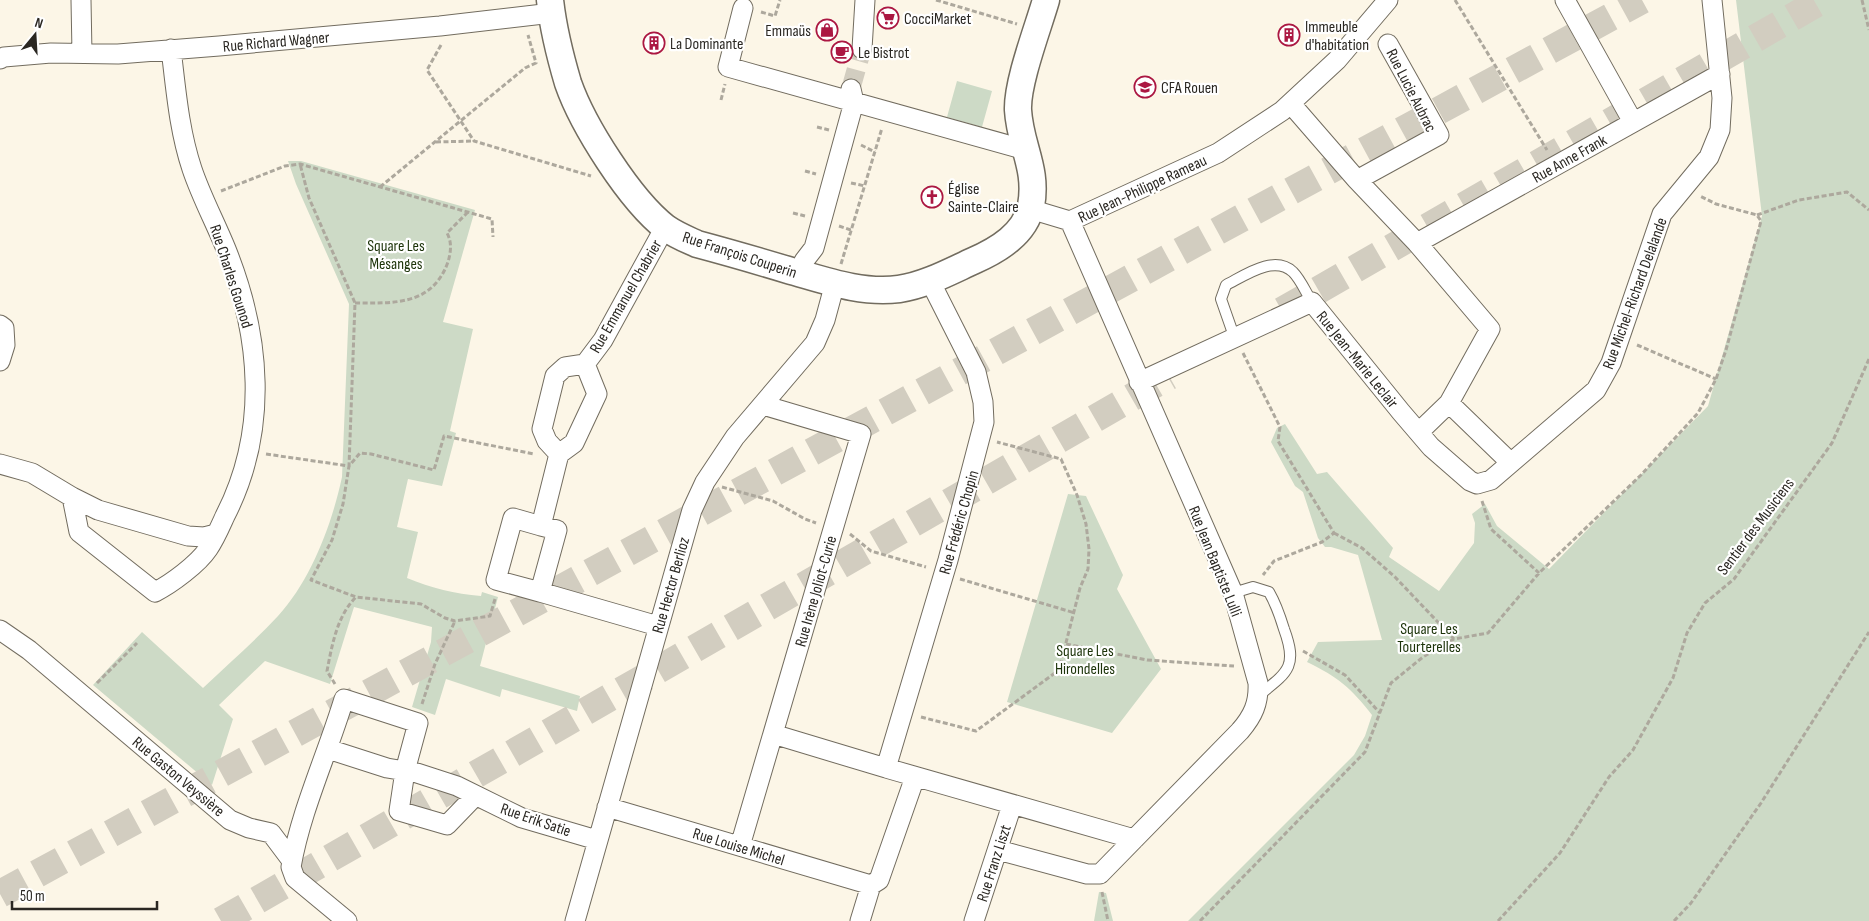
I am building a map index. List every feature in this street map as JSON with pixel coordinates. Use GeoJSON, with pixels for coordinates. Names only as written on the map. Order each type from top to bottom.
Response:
{"type":"FeatureCollection","features":[{"type":"Feature","properties":{"kind":"street"},"geometry":{"type":"LineString","coordinates":[[81,0],[82,53]]}},
{"type":"Feature","properties":{"kind":"street"},"geometry":{"type":"LineString","coordinates":[[862,48],[865,0]]}},
{"type":"Feature","properties":{"kind":"street"},"geometry":{"type":"LineString","coordinates":[[835,283],[879,290],[900,289],[930,281],[1004,245],[1020,228],[1030,209],[1033,175],[1019,119],[1019,93],[1046,0]]}},
{"type":"Feature","properties":{"kind":"street","name":"Rue Jean-Philippe Rameau"},"geometry":{"type":"LineString","coordinates":[[1030,209],[1070,221],[1218,153],[1250,134],[1291,104],[1337,60],[1388,0]]}},
{"type":"Feature","properties":{"kind":"street"},"geometry":{"type":"LineString","coordinates":[[1565,0],[1634,122]]}},
{"type":"Feature","properties":{"kind":"street","name":"Rue Michel-Richard Delalande"},"geometry":{"type":"LineString","coordinates":[[1476,484],[1490,480],[1596,390],[1611,363],[1618,337],[1662,214],[1709,157],[1720,130],[1722,98],[1712,0]]}},
{"type":"Feature","properties":{"kind":"street","name":"Rue Richard Wagner"},"geometry":{"type":"LineString","coordinates":[[0,59],[4,57],[51,53],[118,54],[172,50],[440,26],[551,7]]}},
{"type":"Feature","properties":{"kind":"street","name":"Rue François Couperin"},"geometry":{"type":"LineString","coordinates":[[551,7],[568,84],[591,130],[618,175],[648,211],[678,236],[697,244],[835,283]]}},
{"type":"Feature","properties":{"kind":"street"},"geometry":{"type":"LineString","coordinates":[[744,8],[728,66],[852,95],[887,111],[1026,150]]}},
{"type":"Feature","properties":{"kind":"street","name":"Rue Lucie Aubrac"},"geometry":{"type":"LineString","coordinates":[[1357,180],[1439,135],[1388,44]]}},
{"type":"Feature","properties":{"kind":"street","name":"Rue Charles Gounod"},"geometry":{"type":"LineString","coordinates":[[72,497],[79,532],[155,592],[169,585],[207,551],[233,500],[254,434],[254,347],[236,278],[192,169],[179,118],[172,50]]}},
{"type":"Feature","properties":{"kind":"street","name":"Rue Anne Frank"},"geometry":{"type":"LineString","coordinates":[[1418,243],[1720,74]]}},
{"type":"Feature","properties":{"kind":"street"},"geometry":{"type":"LineString","coordinates":[[804,261],[814,248],[852,95]]}},
{"type":"Feature","properties":{"kind":"street"},"geometry":{"type":"LineString","coordinates":[[1291,104],[1357,180],[1418,243],[1490,329],[1449,403],[1419,432]]}},
{"type":"Feature","properties":{"kind":"street","name":"Rue Jean Baptiste Lulli"},"geometry":{"type":"LineString","coordinates":[[1070,221],[1233,594],[1254,670],[1258,696],[1250,718],[1240,731],[1100,874]]}},
{"type":"Feature","properties":{"kind":"street","name":"Rue Emmanuel Chabrier"},"geometry":{"type":"LineString","coordinates":[[541,526],[553,447],[542,429],[555,376],[565,367],[585,364],[603,340],[665,227]]}},
{"type":"Feature","properties":{"kind":"street","name":"Rue Frédéric Chopin"},"geometry":{"type":"LineString","coordinates":[[886,768],[901,712],[944,573],[981,440],[984,422],[983,402],[976,372],[930,281]]}},
{"type":"Feature","properties":{"kind":"street","name":"Rue Hector Berlioz"},"geometry":{"type":"LineString","coordinates":[[575,921],[692,510],[705,482],[735,437],[815,343],[825,320],[835,283]]}},
{"type":"Feature","properties":{"kind":"street","name":"Rue Jean-Marie Leclair"},"geometry":{"type":"LineString","coordinates":[[1140,382],[1312,302],[1419,432],[1464,477],[1476,484]]}},
{"type":"Feature","properties":{"kind":"street"},"geometry":{"type":"LineString","coordinates":[[0,325],[4,328],[5,346],[0,361]]}},
{"type":"Feature","properties":{"kind":"street","name":"Rue Emmanuel Chabrier"},"geometry":{"type":"LineString","coordinates":[[553,447],[574,443],[597,394],[585,364]]}},
{"type":"Feature","properties":{"kind":"street"},"geometry":{"type":"LineString","coordinates":[[1449,403],[1511,463]]}},
{"type":"Feature","properties":{"kind":"street","name":"Rue Irène Joliot-Curie"},"geometry":{"type":"LineString","coordinates":[[740,846],[861,434],[763,405]]}},
{"type":"Feature","properties":{"kind":"street"},"geometry":{"type":"LineString","coordinates":[[0,464],[32,473],[98,510],[188,536],[204,537],[216,534]]}},
{"type":"Feature","properties":{"kind":"street"},"geometry":{"type":"LineString","coordinates":[[540,592],[557,530],[513,518],[496,580],[658,626]]}},
{"type":"Feature","properties":{"kind":"street","name":"Rue Gaston Veyssière"},"geometry":{"type":"LineString","coordinates":[[2,636],[29,650],[230,820],[271,834],[292,861],[292,872],[296,878],[347,921]]}},
{"type":"Feature","properties":{"kind":"street"},"geometry":{"type":"LineString","coordinates":[[292,861],[321,765],[344,699],[418,724],[405,771],[398,811],[447,824],[475,796]]}},
{"type":"Feature","properties":{"kind":"street"},"geometry":{"type":"LineString","coordinates":[[773,734],[1012,806],[1134,839]]}},
{"type":"Feature","properties":{"kind":"street","name":"Rue Erik Satie"},"geometry":{"type":"LineString","coordinates":[[328,749],[387,768],[405,771],[458,786],[522,818],[597,840]]}},
{"type":"Feature","properties":{"kind":"street"},"geometry":{"type":"LineString","coordinates":[[860,921],[871,885],[879,880],[914,777]]}},
{"type":"Feature","properties":{"kind":"street","name":"Rue Franz Liszt"},"geometry":{"type":"LineString","coordinates":[[974,921],[1012,806]]}},
{"type":"Feature","properties":{"kind":"street","name":"Rue Louise Michel"},"geometry":{"type":"LineString","coordinates":[[607,807],[871,885]]}},
{"type":"Feature","properties":{"kind":"street"},"geometry":{"type":"LineString","coordinates":[[998,850],[1087,874],[1100,874]]}},
{"type":"Feature","properties":{"kind":"lane"},"geometry":{"type":"LineString","coordinates":[[1235,339],[1221,300],[1226,285],[1261,268],[1279,265],[1292,271],[1312,302]]}},
{"type":"Feature","properties":{"kind":"lane"},"geometry":{"type":"LineString","coordinates":[[1233,594],[1253,587],[1270,592],[1291,647],[1292,659],[1279,680],[1258,696]]}},
{"type":"Feature","properties":{"kind":"path"},"geometry":{"type":"LineString","coordinates":[[744,8],[775,16],[780,0]]}},
{"type":"Feature","properties":{"kind":"path"},"geometry":{"type":"LineString","coordinates":[[936,0],[1037,30]]}},
{"type":"Feature","properties":{"kind":"path"},"geometry":{"type":"LineString","coordinates":[[1455,0],[1539,138]]}},
{"type":"Feature","properties":{"kind":"path"},"geometry":{"type":"LineString","coordinates":[[1862,0],[1869,30]]}},
{"type":"Feature","properties":{"kind":"path"},"geometry":{"type":"LineString","coordinates":[[380,187],[525,68],[536,63],[528,34],[519,35]]}},
{"type":"Feature","properties":{"kind":"path"},"geometry":{"type":"LineString","coordinates":[[445,39],[427,70],[474,141]]}},
{"type":"Feature","properties":{"kind":"path"},"geometry":{"type":"LineString","coordinates":[[835,283],[887,111]]}},
{"type":"Feature","properties":{"kind":"path"},"geometry":{"type":"LineString","coordinates":[[436,142],[474,141],[599,178]]}},
{"type":"Feature","properties":{"kind":"path"},"geometry":{"type":"LineString","coordinates":[[204,198],[286,166],[300,164],[492,220],[493,237]]}},
{"type":"Feature","properties":{"kind":"path"},"geometry":{"type":"LineString","coordinates":[[300,164],[309,198],[355,303],[349,466],[343,504],[332,540],[312,580],[356,597],[421,604],[445,618],[455,621],[490,616],[499,581]]}},
{"type":"Feature","properties":{"kind":"path"},"geometry":{"type":"LineString","coordinates":[[1683,187],[1716,204],[1756,215],[1800,200],[1847,192],[1869,210]]}},
{"type":"Feature","properties":{"kind":"path"},"geometry":{"type":"LineString","coordinates":[[355,303],[393,303],[422,296],[436,286],[443,275],[450,257],[451,240],[446,233],[468,212]]}},
{"type":"Feature","properties":{"kind":"path"},"geometry":{"type":"LineString","coordinates":[[1200,921],[1365,752],[1391,683],[1423,657],[1454,639],[1488,633],[1539,573],[1648,468],[1698,413],[1716,379],[1761,222],[1756,215]]}},
{"type":"Feature","properties":{"kind":"path"},"geometry":{"type":"LineString","coordinates":[[1618,337],[1716,379]]}},
{"type":"Feature","properties":{"kind":"path"},"geometry":{"type":"LineString","coordinates":[[1235,339],[1280,427],[1278,441],[1334,533],[1362,548],[1395,577],[1454,639]]}},
{"type":"Feature","properties":{"kind":"path","name":"Sentier des Musiciens"},"geometry":{"type":"LineString","coordinates":[[1498,921],[1560,853],[1610,777],[1633,750],[1673,678],[1687,633],[1705,603],[1734,579],[1832,443],[1869,359]]}},
{"type":"Feature","properties":{"kind":"path"},"geometry":{"type":"LineString","coordinates":[[349,466],[360,453],[434,470],[444,436],[533,455],[553,447]]}},
{"type":"Feature","properties":{"kind":"path"},"geometry":{"type":"LineString","coordinates":[[901,712],[976,731],[1059,670],[1080,588],[1088,569],[1089,549],[1086,524],[1077,495],[1061,459],[1005,443],[981,440]]}},
{"type":"Feature","properties":{"kind":"path"},"geometry":{"type":"LineString","coordinates":[[248,452],[349,466]]}},
{"type":"Feature","properties":{"kind":"path"},"geometry":{"type":"LineString","coordinates":[[705,482],[773,501],[805,520],[848,533],[872,551],[1075,613]]}},
{"type":"Feature","properties":{"kind":"path"},"geometry":{"type":"LineString","coordinates":[[1476,484],[1492,529],[1539,573]]}},
{"type":"Feature","properties":{"kind":"path"},"geometry":{"type":"LineString","coordinates":[[1253,587],[1274,561],[1322,542],[1334,533]]}},
{"type":"Feature","properties":{"kind":"path"},"geometry":{"type":"LineString","coordinates":[[344,699],[327,671],[335,633],[350,604],[356,597]]}},
{"type":"Feature","properties":{"kind":"path"},"geometry":{"type":"LineString","coordinates":[[420,710],[434,664],[455,621]]}},
{"type":"Feature","properties":{"kind":"path"},"geometry":{"type":"LineString","coordinates":[[1674,921],[1691,903],[1761,803],[1869,632]]}},
{"type":"Feature","properties":{"kind":"path"},"geometry":{"type":"LineString","coordinates":[[95,686],[137,642]]}},
{"type":"Feature","properties":{"kind":"path"},"geometry":{"type":"LineString","coordinates":[[1066,644],[1147,660],[1227,664],[1254,670]]}},
{"type":"Feature","properties":{"kind":"path"},"geometry":{"type":"LineString","coordinates":[[1291,647],[1310,653],[1345,675],[1380,712]]}},
{"type":"Feature","properties":{"kind":"path"},"geometry":{"type":"LineString","coordinates":[[1100,874],[1108,921]]}},
{"type":"Feature","properties":{"kind":"green space","name":"Square Les Tourterelles"},"geometry":{"type":"Polygon","coordinates":[[[1736,0],[1869,0],[1869,921],[1188,921],[1354,755],[1365,736],[1372,715],[1343,684],[1307,662],[1318,642],[1382,640],[1358,555],[1325,547],[1318,538],[1303,492],[1295,486],[1271,442],[1277,428],[1285,424],[1317,474],[1327,472],[1393,548],[1389,557],[1439,591],[1474,543],[1475,523],[1472,514],[1485,504],[1497,526],[1549,569],[1708,406],[1762,216],[1736,0]]]}},
{"type":"Feature","properties":{"kind":"green space"},"geometry":{"type":"Polygon","coordinates":[[[957,81],[992,91],[982,127],[947,117],[957,81]]]}},
{"type":"Feature","properties":{"kind":"green space","name":"Square Les Mésanges"},"geometry":{"type":"Polygon","coordinates":[[[288,161],[301,161],[475,210],[443,322],[473,329],[450,431],[456,433],[442,486],[408,479],[397,527],[418,532],[407,578],[434,588],[452,592],[481,596],[482,592],[498,597],[480,666],[580,696],[577,711],[502,689],[500,697],[446,679],[435,715],[412,707],[431,642],[432,627],[354,607],[330,684],[265,661],[219,705],[233,719],[212,785],[93,685],[142,632],[203,688],[260,634],[290,602],[301,586],[319,551],[338,495],[342,477],[349,304],[296,184],[288,161]]]}},
{"type":"Feature","properties":{"kind":"green space","name":"Square Les Hirondelles"},"geometry":{"type":"Polygon","coordinates":[[[1068,494],[1086,496],[1123,575],[1117,589],[1161,669],[1112,733],[1007,702],[1068,494]]]}},
{"type":"Feature","properties":{"kind":"green space"},"geometry":{"type":"Polygon","coordinates":[[[1099,892],[1106,893],[1113,921],[1094,921],[1099,892]]]}},
{"type":"Feature","properties":{"kind":"tunnel"},"geometry":{"type":"LineString","coordinates":[[0,894],[1642,0]]}},
{"type":"Feature","properties":{"kind":"tunnel"},"geometry":{"type":"LineString","coordinates":[[1282,311],[1822,0]]}},
{"type":"Feature","properties":{"kind":"tunnel"},"geometry":{"type":"LineString","coordinates":[[851,88],[862,49]]}},
{"type":"Feature","properties":{"kind":"tunnel"},"geometry":{"type":"LineString","coordinates":[[221,921],[1169,376]]}},
{"type":"Feature","properties":{"kind":"place","name":"CocciMarket"},"geometry":{"type":"Point","coordinates":[888,18]}},
{"type":"Feature","properties":{"kind":"place","name":"Emmaüs"},"geometry":{"type":"Point","coordinates":[827,30]}},
{"type":"Feature","properties":{"kind":"place","name":"Immeuble d'habitation"},"geometry":{"type":"Point","coordinates":[1289,35]}},
{"type":"Feature","properties":{"kind":"place","name":"La Dominante"},"geometry":{"type":"Point","coordinates":[654,43]}},
{"type":"Feature","properties":{"kind":"place","name":"Le Bistrot"},"geometry":{"type":"Point","coordinates":[842,52]}},
{"type":"Feature","properties":{"kind":"place","name":"CFA Rouen"},"geometry":{"type":"Point","coordinates":[1145,87]}},
{"type":"Feature","properties":{"kind":"place","name":"Église Sainte-Claire"},"geometry":{"type":"Point","coordinates":[932,197]}}]}
